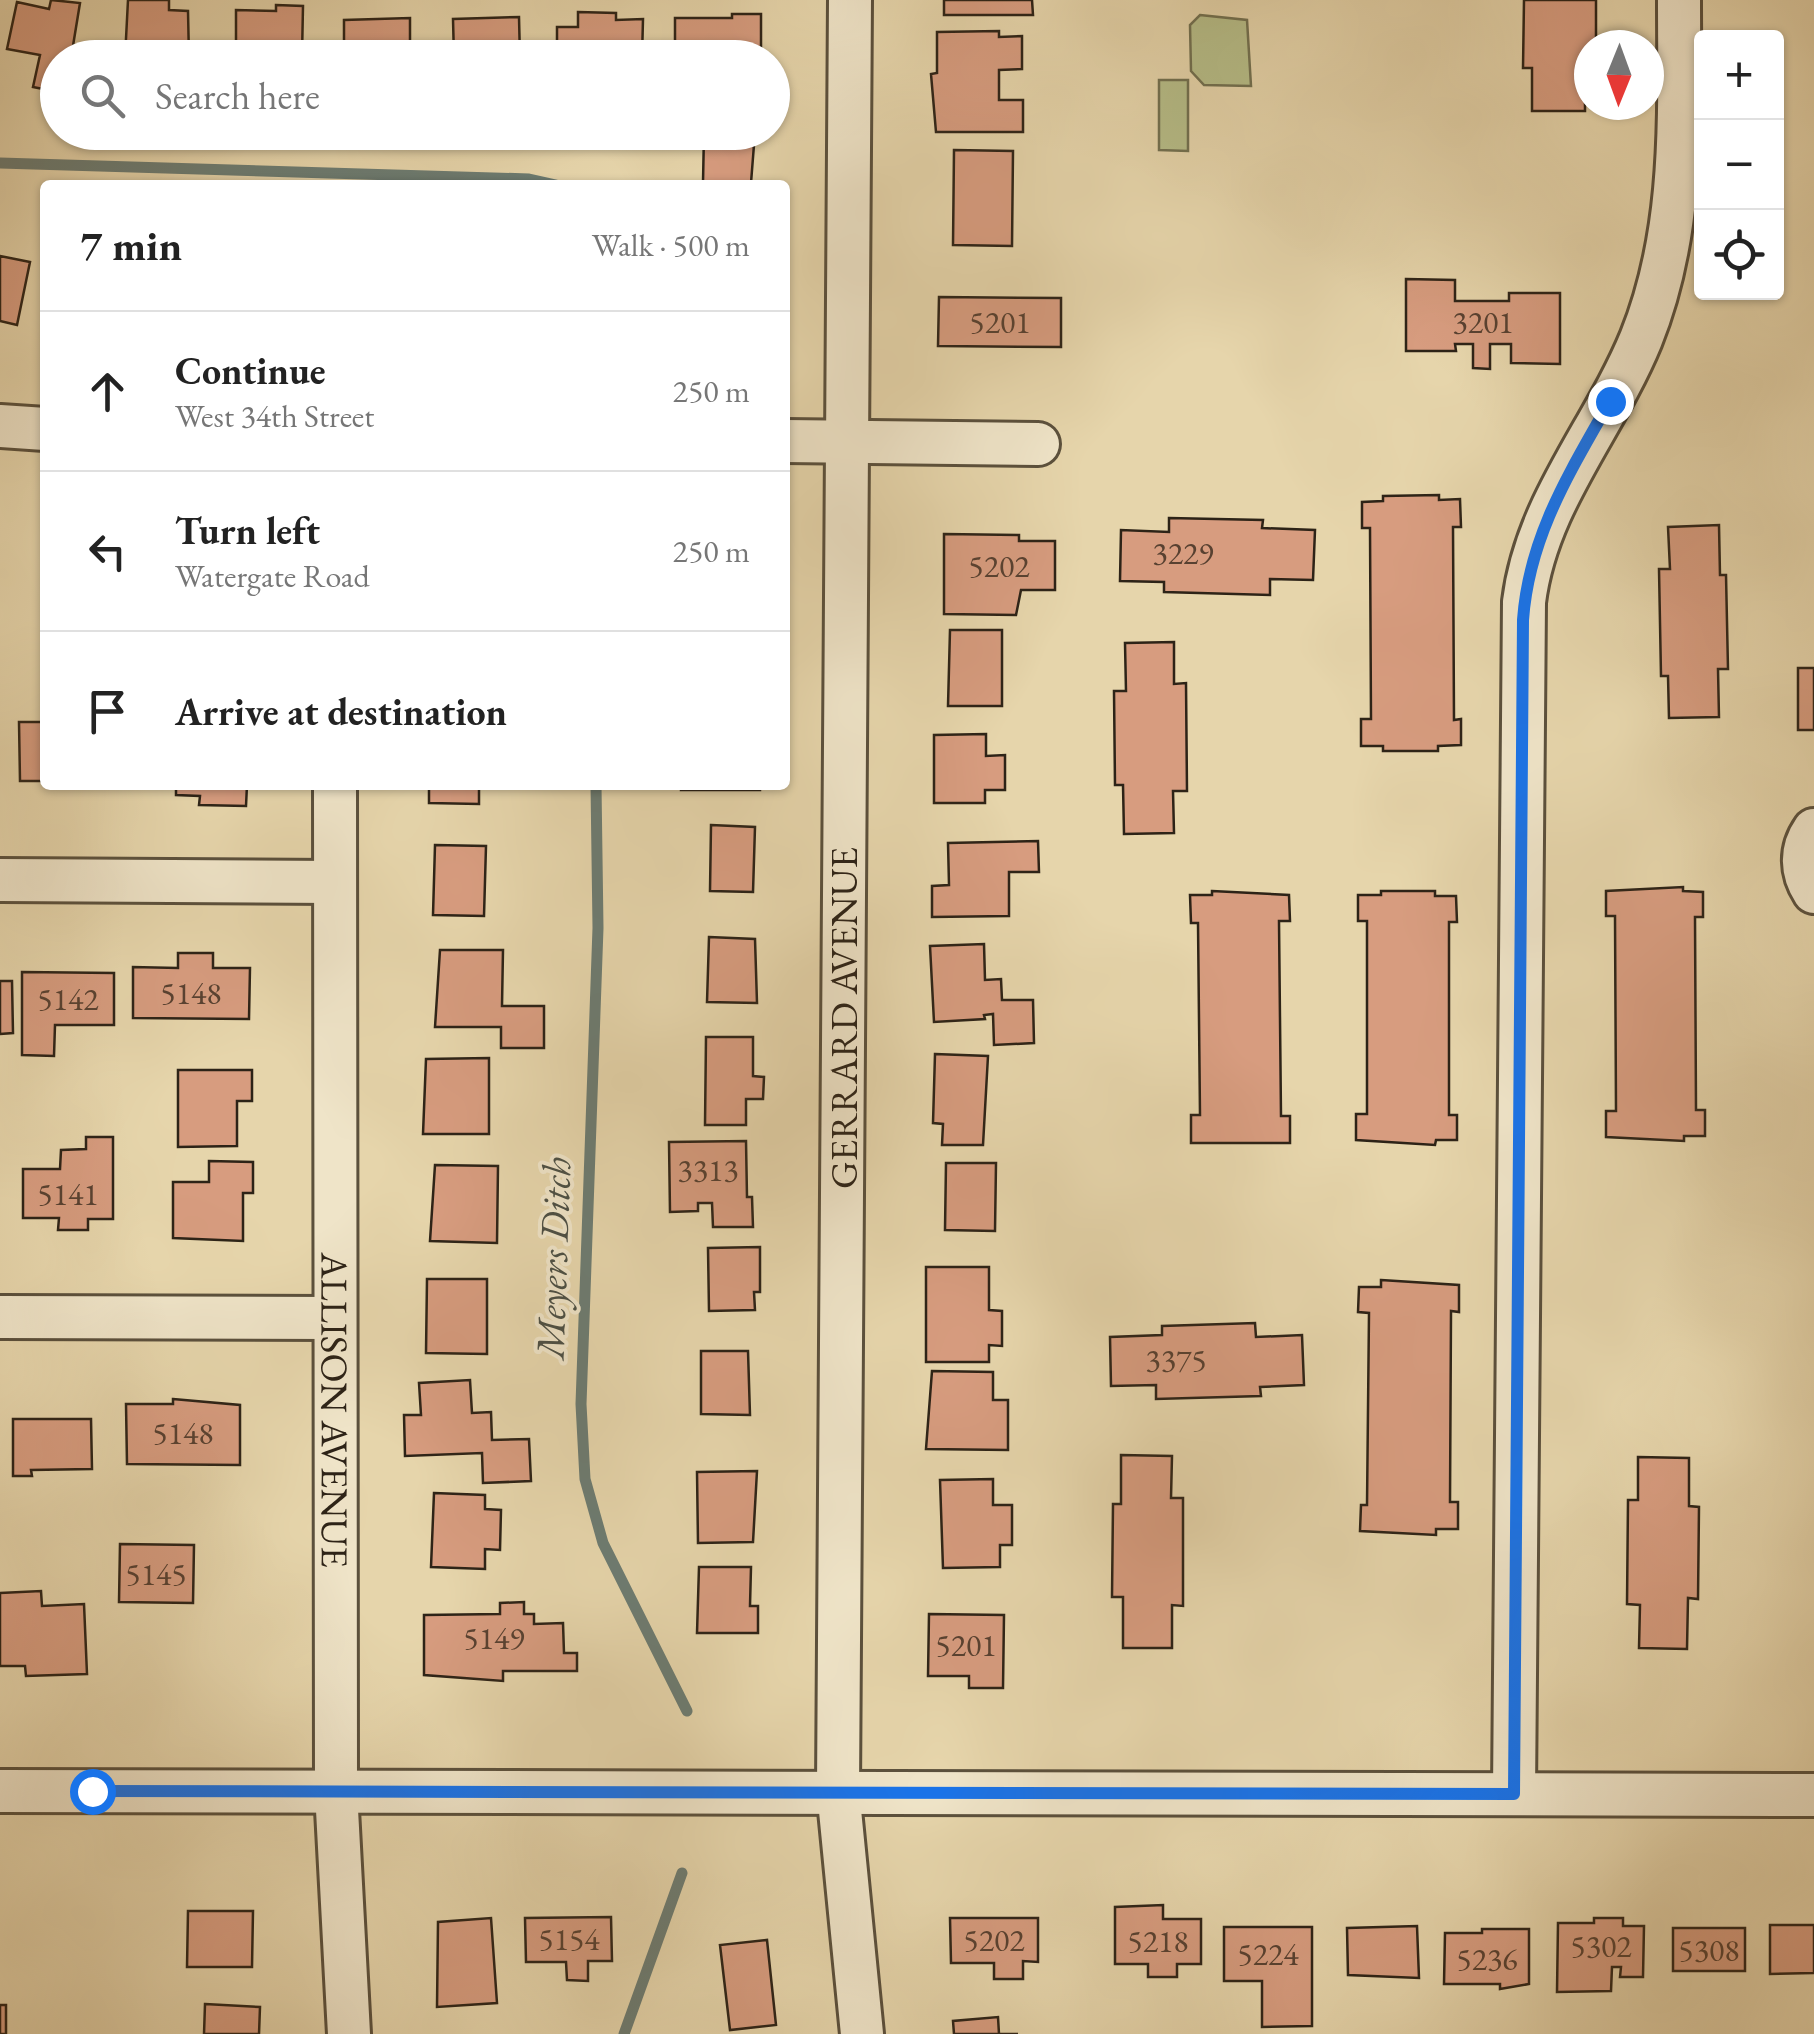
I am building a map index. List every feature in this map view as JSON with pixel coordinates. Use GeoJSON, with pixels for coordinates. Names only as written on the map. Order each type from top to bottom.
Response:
{"type":"FeatureCollection","features":[{"type":"Feature","properties":{"kind":"street","name":"GERRARD AVENUE"},"geometry":{"type":"LineString","coordinates":[[850,0],[838,1790],[862,2034]]}},
{"type":"Feature","properties":{"kind":"street"},"geometry":{"type":"LineString","coordinates":[[1514,1794],[1524,602],[1546,517],[1627,370],[1664,265],[1678,173],[1679,0]]}},
{"type":"Feature","properties":{"kind":"street"},"geometry":{"type":"LineString","coordinates":[[0,426],[40,430]]}},
{"type":"Feature","properties":{"kind":"street"},"geometry":{"type":"LineString","coordinates":[[790,441],[1038,444]]}},
{"type":"Feature","properties":{"kind":"street","name":"ALLISON AVENUE"},"geometry":{"type":"LineString","coordinates":[[334,790],[336,1792],[350,2034]]}},
{"type":"Feature","properties":{"kind":"street"},"geometry":{"type":"LineString","coordinates":[[1814,830],[1804,853],[1804,870],[1814,892]]}},
{"type":"Feature","properties":{"kind":"street"},"geometry":{"type":"LineString","coordinates":[[0,880],[334,882]]}},
{"type":"Feature","properties":{"kind":"street"},"geometry":{"type":"LineString","coordinates":[[0,1317],[333,1318]]}},
{"type":"Feature","properties":{"kind":"street"},"geometry":{"type":"LineString","coordinates":[[0,1791],[1814,1795]]}},
{"type":"Feature","properties":{"kind":"green space"},"geometry":{"type":"Polygon","coordinates":[[[1200,15],[1247,20],[1251,86],[1204,85],[1191,71],[1190,25],[1200,15]]]}},
{"type":"Feature","properties":{"kind":"green space"},"geometry":{"type":"Polygon","coordinates":[[[1159,80],[1188,80],[1188,151],[1159,150],[1159,80]]]}},
{"type":"Feature","properties":{"kind":"building"},"geometry":{"type":"Polygon","coordinates":[[[51,0],[80,3],[74,40],[40,40],[40,55],[7,49],[17,2],[49,9],[51,0]]]}},
{"type":"Feature","properties":{"kind":"building"},"geometry":{"type":"Polygon","coordinates":[[[128,0],[169,0],[169,10],[188,11],[189,40],[126,40],[128,0]]]}},
{"type":"Feature","properties":{"kind":"building"},"geometry":{"type":"Polygon","coordinates":[[[944,0],[1032,0],[1033,15],[944,15],[944,0]]]}},
{"type":"Feature","properties":{"kind":"building"},"geometry":{"type":"Polygon","coordinates":[[[1524,0],[1596,0],[1596,30],[1574,30],[1574,111],[1532,111],[1532,68],[1523,68],[1524,0]]]}},
{"type":"Feature","properties":{"kind":"building"},"geometry":{"type":"Polygon","coordinates":[[[276,5],[303,6],[302,40],[236,40],[236,10],[276,11],[276,5]]]}},
{"type":"Feature","properties":{"kind":"building"},"geometry":{"type":"Polygon","coordinates":[[[578,12],[616,13],[616,20],[643,19],[642,40],[557,40],[557,27],[578,27],[578,12]]]}},
{"type":"Feature","properties":{"kind":"building"},"geometry":{"type":"Polygon","coordinates":[[[732,14],[761,14],[761,40],[675,40],[675,18],[732,18],[732,14]]]}},
{"type":"Feature","properties":{"kind":"building"},"geometry":{"type":"Polygon","coordinates":[[[519,17],[520,40],[454,40],[453,19],[519,17]]]}},
{"type":"Feature","properties":{"kind":"building"},"geometry":{"type":"Polygon","coordinates":[[[410,18],[410,40],[344,40],[344,20],[410,18]]]}},
{"type":"Feature","properties":{"kind":"building"},"geometry":{"type":"Polygon","coordinates":[[[999,31],[999,37],[1022,36],[1022,69],[999,70],[999,100],[1023,100],[1023,132],[936,132],[931,74],[937,73],[937,32],[999,31]]]}},
{"type":"Feature","properties":{"kind":"building"},"geometry":{"type":"Polygon","coordinates":[[[40,55],[40,88],[33,87],[40,55]]]}},
{"type":"Feature","properties":{"kind":"building"},"geometry":{"type":"Polygon","coordinates":[[[704,150],[754,150],[751,180],[703,180],[704,150]]]}},
{"type":"Feature","properties":{"kind":"building"},"geometry":{"type":"Polygon","coordinates":[[[954,150],[1013,151],[1012,246],[953,245],[954,150]]]}},
{"type":"Feature","properties":{"kind":"building"},"geometry":{"type":"Polygon","coordinates":[[[0,256],[30,262],[17,325],[0,321],[0,256]]]}},
{"type":"Feature","properties":{"kind":"building"},"geometry":{"type":"Polygon","coordinates":[[[1406,279],[1455,280],[1455,301],[1509,301],[1509,293],[1560,293],[1560,364],[1511,363],[1511,344],[1490,344],[1490,369],[1473,368],[1473,344],[1455,344],[1456,351],[1406,351],[1406,279]]]}},
{"type":"Feature","properties":{"kind":"building"},"geometry":{"type":"Polygon","coordinates":[[[939,297],[1061,298],[1061,347],[938,346],[939,297]]]}},
{"type":"Feature","properties":{"kind":"building"},"geometry":{"type":"Polygon","coordinates":[[[1439,495],[1439,500],[1460,499],[1461,527],[1453,527],[1454,720],[1461,719],[1461,745],[1438,746],[1438,751],[1383,751],[1383,746],[1361,746],[1361,719],[1371,719],[1370,528],[1362,528],[1362,502],[1383,501],[1383,496],[1439,495]]]}},
{"type":"Feature","properties":{"kind":"building"},"geometry":{"type":"Polygon","coordinates":[[[1169,518],[1263,520],[1262,528],[1315,530],[1313,580],[1270,579],[1270,595],[1164,592],[1164,582],[1120,581],[1121,530],[1169,532],[1169,518]]]}},
{"type":"Feature","properties":{"kind":"building"},"geometry":{"type":"Polygon","coordinates":[[[1719,525],[1720,575],[1726,575],[1728,669],[1718,669],[1719,717],[1669,718],[1668,676],[1661,676],[1659,569],[1670,569],[1668,527],[1719,525]]]}},
{"type":"Feature","properties":{"kind":"building"},"geometry":{"type":"Polygon","coordinates":[[[944,534],[1019,535],[1019,541],[1055,541],[1055,590],[1021,590],[1016,615],[944,614],[944,534]]]}},
{"type":"Feature","properties":{"kind":"building"},"geometry":{"type":"Polygon","coordinates":[[[950,630],[1002,630],[1002,706],[948,706],[950,630]]]}},
{"type":"Feature","properties":{"kind":"building"},"geometry":{"type":"Polygon","coordinates":[[[1174,642],[1174,684],[1186,683],[1187,791],[1173,791],[1174,833],[1124,834],[1123,785],[1115,785],[1114,691],[1126,691],[1125,643],[1174,642]]]}},
{"type":"Feature","properties":{"kind":"building"},"geometry":{"type":"Polygon","coordinates":[[[1798,668],[1814,668],[1814,730],[1798,730],[1798,668]]]}},
{"type":"Feature","properties":{"kind":"building"},"geometry":{"type":"Polygon","coordinates":[[[19,722],[40,722],[40,781],[20,781],[19,722]]]}},
{"type":"Feature","properties":{"kind":"building"},"geometry":{"type":"Polygon","coordinates":[[[986,734],[986,756],[1005,755],[1005,790],[985,790],[985,803],[934,803],[934,735],[986,734]]]}},
{"type":"Feature","properties":{"kind":"building"},"geometry":{"type":"Polygon","coordinates":[[[176,790],[247,790],[246,806],[199,805],[200,796],[176,795],[176,790]]]}},
{"type":"Feature","properties":{"kind":"building"},"geometry":{"type":"Polygon","coordinates":[[[429,790],[479,790],[479,804],[429,803],[429,790]]]}},
{"type":"Feature","properties":{"kind":"building"},"geometry":{"type":"Polygon","coordinates":[[[711,825],[755,827],[753,892],[710,891],[711,825]]]}},
{"type":"Feature","properties":{"kind":"building"},"geometry":{"type":"Polygon","coordinates":[[[1038,841],[1039,872],[1009,872],[1009,916],[932,917],[932,886],[949,885],[948,843],[1038,841]]]}},
{"type":"Feature","properties":{"kind":"building"},"geometry":{"type":"Polygon","coordinates":[[[435,845],[486,846],[484,916],[433,915],[435,845]]]}},
{"type":"Feature","properties":{"kind":"building"},"geometry":{"type":"Polygon","coordinates":[[[1683,887],[1683,891],[1703,892],[1703,917],[1695,917],[1696,1110],[1705,1110],[1705,1136],[1684,1136],[1684,1141],[1606,1137],[1606,1111],[1616,1111],[1615,916],[1606,916],[1606,891],[1683,887]]]}},
{"type":"Feature","properties":{"kind":"building"},"geometry":{"type":"Polygon","coordinates":[[[1212,891],[1289,895],[1290,921],[1279,921],[1281,1116],[1290,1116],[1290,1143],[1191,1143],[1191,1115],[1200,1115],[1198,923],[1191,923],[1190,895],[1212,895],[1212,891]]]}},
{"type":"Feature","properties":{"kind":"building"},"geometry":{"type":"Polygon","coordinates":[[[1381,891],[1435,891],[1435,896],[1456,896],[1457,922],[1449,922],[1449,1115],[1457,1115],[1457,1140],[1436,1140],[1435,1145],[1356,1140],[1356,1114],[1367,1114],[1367,921],[1358,921],[1358,895],[1381,895],[1381,891]]]}},
{"type":"Feature","properties":{"kind":"building"},"geometry":{"type":"Polygon","coordinates":[[[709,937],[755,939],[757,1003],[707,1002],[709,937]]]}},
{"type":"Feature","properties":{"kind":"building"},"geometry":{"type":"Polygon","coordinates":[[[984,944],[985,980],[1001,979],[1002,1000],[1033,1000],[1034,1043],[994,1045],[993,1014],[984,1015],[985,1019],[934,1022],[930,946],[984,944]]]}},
{"type":"Feature","properties":{"kind":"building"},"geometry":{"type":"Polygon","coordinates":[[[440,950],[503,950],[502,1006],[544,1006],[544,1048],[501,1048],[501,1027],[435,1027],[440,950]]]}},
{"type":"Feature","properties":{"kind":"building"},"geometry":{"type":"Polygon","coordinates":[[[178,953],[213,953],[213,968],[250,968],[249,1019],[133,1018],[133,967],[178,968],[178,953]]]}},
{"type":"Feature","properties":{"kind":"building"},"geometry":{"type":"Polygon","coordinates":[[[22,972],[114,973],[114,1025],[55,1025],[54,1056],[22,1055],[22,972]]]}},
{"type":"Feature","properties":{"kind":"building"},"geometry":{"type":"Polygon","coordinates":[[[0,981],[12,981],[13,1033],[0,1034],[0,981]]]}},
{"type":"Feature","properties":{"kind":"building"},"geometry":{"type":"Polygon","coordinates":[[[706,1037],[753,1037],[753,1076],[764,1077],[763,1099],[746,1099],[746,1125],[705,1125],[706,1037]]]}},
{"type":"Feature","properties":{"kind":"building"},"geometry":{"type":"Polygon","coordinates":[[[935,1054],[988,1056],[983,1145],[942,1145],[943,1124],[933,1123],[935,1054]]]}},
{"type":"Feature","properties":{"kind":"building"},"geometry":{"type":"Polygon","coordinates":[[[489,1058],[489,1134],[423,1134],[426,1059],[489,1058]]]}},
{"type":"Feature","properties":{"kind":"building"},"geometry":{"type":"Polygon","coordinates":[[[178,1070],[252,1070],[252,1101],[237,1101],[237,1146],[178,1147],[178,1070]]]}},
{"type":"Feature","properties":{"kind":"building"},"geometry":{"type":"Polygon","coordinates":[[[86,1137],[113,1137],[113,1219],[88,1219],[88,1230],[58,1230],[59,1218],[23,1218],[23,1169],[60,1169],[61,1150],[86,1149],[86,1137]]]}},
{"type":"Feature","properties":{"kind":"building"},"geometry":{"type":"Polygon","coordinates":[[[746,1141],[747,1197],[752,1197],[753,1227],[713,1227],[712,1203],[698,1203],[698,1211],[670,1212],[669,1142],[746,1141]]]}},
{"type":"Feature","properties":{"kind":"building"},"geometry":{"type":"Polygon","coordinates":[[[209,1161],[253,1162],[253,1193],[243,1193],[243,1241],[173,1238],[173,1182],[209,1182],[209,1161]]]}},
{"type":"Feature","properties":{"kind":"building"},"geometry":{"type":"Polygon","coordinates":[[[946,1163],[996,1163],[995,1231],[945,1230],[946,1163]]]}},
{"type":"Feature","properties":{"kind":"building"},"geometry":{"type":"Polygon","coordinates":[[[435,1165],[498,1166],[497,1243],[430,1241],[435,1165]]]}},
{"type":"Feature","properties":{"kind":"building"},"geometry":{"type":"Polygon","coordinates":[[[760,1247],[760,1292],[754,1292],[755,1310],[709,1311],[708,1248],[760,1247]]]}},
{"type":"Feature","properties":{"kind":"building"},"geometry":{"type":"Polygon","coordinates":[[[926,1267],[989,1267],[989,1310],[1002,1311],[1002,1346],[989,1345],[989,1362],[926,1362],[926,1267]]]}},
{"type":"Feature","properties":{"kind":"building"},"geometry":{"type":"Polygon","coordinates":[[[427,1279],[487,1279],[487,1354],[426,1353],[427,1279]]]}},
{"type":"Feature","properties":{"kind":"building"},"geometry":{"type":"Polygon","coordinates":[[[1381,1280],[1459,1285],[1459,1312],[1451,1311],[1450,1502],[1458,1502],[1458,1529],[1436,1529],[1436,1535],[1360,1531],[1361,1505],[1367,1505],[1369,1313],[1358,1312],[1359,1287],[1381,1287],[1381,1280]]]}},
{"type":"Feature","properties":{"kind":"building"},"geometry":{"type":"Polygon","coordinates":[[[1255,1323],[1256,1337],[1302,1335],[1304,1385],[1260,1387],[1261,1396],[1156,1399],[1156,1385],[1111,1386],[1110,1337],[1162,1335],[1162,1326],[1255,1323]]]}},
{"type":"Feature","properties":{"kind":"building"},"geometry":{"type":"Polygon","coordinates":[[[701,1351],[748,1351],[750,1415],[701,1414],[701,1351]]]}},
{"type":"Feature","properties":{"kind":"building"},"geometry":{"type":"Polygon","coordinates":[[[932,1371],[993,1372],[993,1400],[1008,1400],[1008,1450],[926,1449],[932,1371]]]}},
{"type":"Feature","properties":{"kind":"building"},"geometry":{"type":"Polygon","coordinates":[[[470,1380],[472,1413],[491,1412],[492,1440],[529,1439],[531,1481],[483,1483],[482,1453],[405,1456],[404,1415],[421,1415],[419,1383],[470,1380]]]}},
{"type":"Feature","properties":{"kind":"building"},"geometry":{"type":"Polygon","coordinates":[[[173,1399],[240,1405],[240,1465],[127,1464],[126,1404],[173,1404],[173,1399]]]}},
{"type":"Feature","properties":{"kind":"building"},"geometry":{"type":"Polygon","coordinates":[[[13,1419],[91,1419],[92,1469],[31,1470],[32,1476],[13,1476],[13,1419]]]}},
{"type":"Feature","properties":{"kind":"building"},"geometry":{"type":"Polygon","coordinates":[[[1121,1455],[1172,1456],[1171,1498],[1183,1498],[1183,1606],[1172,1605],[1172,1648],[1123,1648],[1123,1597],[1112,1597],[1113,1504],[1121,1504],[1121,1455]]]}},
{"type":"Feature","properties":{"kind":"building"},"geometry":{"type":"Polygon","coordinates":[[[1638,1457],[1689,1458],[1689,1506],[1699,1507],[1698,1599],[1688,1598],[1687,1649],[1639,1648],[1640,1605],[1627,1604],[1628,1500],[1638,1500],[1638,1457]]]}},
{"type":"Feature","properties":{"kind":"building"},"geometry":{"type":"Polygon","coordinates":[[[757,1471],[753,1542],[698,1543],[697,1472],[757,1471]]]}},
{"type":"Feature","properties":{"kind":"building"},"geometry":{"type":"Polygon","coordinates":[[[993,1479],[993,1505],[1012,1505],[1012,1545],[1000,1545],[1000,1567],[943,1568],[940,1480],[993,1479]]]}},
{"type":"Feature","properties":{"kind":"building"},"geometry":{"type":"Polygon","coordinates":[[[434,1493],[485,1495],[485,1509],[501,1510],[500,1550],[485,1549],[485,1569],[431,1567],[434,1493]]]}},
{"type":"Feature","properties":{"kind":"building"},"geometry":{"type":"Polygon","coordinates":[[[120,1544],[194,1545],[193,1603],[119,1602],[120,1544]]]}},
{"type":"Feature","properties":{"kind":"building"},"geometry":{"type":"Polygon","coordinates":[[[699,1567],[751,1567],[750,1606],[758,1606],[758,1633],[697,1633],[699,1567]]]}},
{"type":"Feature","properties":{"kind":"building"},"geometry":{"type":"Polygon","coordinates":[[[41,1591],[42,1606],[84,1604],[87,1674],[26,1676],[25,1666],[0,1666],[0,1593],[41,1591]]]}},
{"type":"Feature","properties":{"kind":"building"},"geometry":{"type":"Polygon","coordinates":[[[524,1602],[524,1614],[534,1614],[534,1624],[563,1623],[564,1653],[577,1653],[577,1671],[503,1671],[503,1681],[424,1675],[424,1615],[500,1614],[500,1603],[524,1602]]]}},
{"type":"Feature","properties":{"kind":"building"},"geometry":{"type":"Polygon","coordinates":[[[929,1614],[1004,1615],[1003,1688],[969,1688],[969,1676],[928,1676],[929,1614]]]}},
{"type":"Feature","properties":{"kind":"building"},"geometry":{"type":"Polygon","coordinates":[[[1163,1905],[1163,1919],[1201,1919],[1201,1964],[1177,1964],[1177,1977],[1148,1977],[1148,1964],[1115,1964],[1115,1907],[1163,1905]]]}},
{"type":"Feature","properties":{"kind":"building"},"geometry":{"type":"Polygon","coordinates":[[[188,1911],[253,1911],[252,1967],[187,1967],[188,1911]]]}},
{"type":"Feature","properties":{"kind":"building"},"geometry":{"type":"Polygon","coordinates":[[[611,1917],[612,1961],[588,1961],[588,1981],[567,1980],[566,1962],[526,1962],[525,1918],[611,1917]]]}},
{"type":"Feature","properties":{"kind":"building"},"geometry":{"type":"Polygon","coordinates":[[[491,1918],[497,2003],[437,2007],[438,1922],[491,1918]]]}},
{"type":"Feature","properties":{"kind":"building"},"geometry":{"type":"Polygon","coordinates":[[[950,1918],[1038,1918],[1038,1962],[1023,1961],[1023,1979],[994,1979],[994,1963],[951,1963],[950,1918]]]}},
{"type":"Feature","properties":{"kind":"building"},"geometry":{"type":"Polygon","coordinates":[[[1594,1918],[1623,1918],[1623,1926],[1644,1926],[1643,1977],[1620,1977],[1621,1967],[1612,1967],[1611,1991],[1557,1992],[1558,1923],[1594,1923],[1594,1918]]]}},
{"type":"Feature","properties":{"kind":"building"},"geometry":{"type":"Polygon","coordinates":[[[1770,1925],[1814,1925],[1814,1973],[1770,1974],[1770,1925]]]}},
{"type":"Feature","properties":{"kind":"building"},"geometry":{"type":"Polygon","coordinates":[[[1417,1926],[1419,1978],[1348,1975],[1347,1928],[1417,1926]]]}},
{"type":"Feature","properties":{"kind":"building"},"geometry":{"type":"Polygon","coordinates":[[[1224,1927],[1312,1927],[1312,2026],[1262,2027],[1262,1981],[1224,1981],[1224,1927]]]}},
{"type":"Feature","properties":{"kind":"building"},"geometry":{"type":"Polygon","coordinates":[[[1673,1928],[1745,1928],[1745,1971],[1673,1971],[1673,1928]]]}},
{"type":"Feature","properties":{"kind":"building"},"geometry":{"type":"Polygon","coordinates":[[[1482,1929],[1529,1929],[1529,1984],[1500,1989],[1500,1984],[1444,1984],[1445,1933],[1482,1933],[1482,1929]]]}},
{"type":"Feature","properties":{"kind":"building"},"geometry":{"type":"Polygon","coordinates":[[[767,1940],[776,2025],[730,2030],[720,1945],[767,1940]]]}},
{"type":"Feature","properties":{"kind":"building"},"geometry":{"type":"Polygon","coordinates":[[[205,2004],[260,2007],[259,2034],[204,2034],[205,2004]]]}},
{"type":"Feature","properties":{"kind":"building"},"geometry":{"type":"Polygon","coordinates":[[[0,2005],[6,2005],[6,2034],[0,2034],[0,2005]]]}},
{"type":"Feature","properties":{"kind":"building"},"geometry":{"type":"Polygon","coordinates":[[[998,2017],[999,2034],[954,2034],[953,2021],[998,2017]]]}},
{"type":"Feature","properties":{"kind":"waterway","name":"Meyers Ditch"},"geometry":{"type":"LineString","coordinates":[[0,163],[534,180]]}},
{"type":"Feature","properties":{"kind":"waterway","name":"Meyers Ditch"},"geometry":{"type":"LineString","coordinates":[[596,790],[598,928],[581,1404],[585,1479],[603,1543],[687,1711]]}},
{"type":"Feature","properties":{"kind":"waterway","name":"Meyers Ditch"},"geometry":{"type":"LineString","coordinates":[[624,2034],[682,1873]]}},
{"type":"Feature","properties":{"kind":"route"},"geometry":{"type":"LineString","coordinates":[[92,1791],[1514,1794],[1523,620],[1532,560],[1546,517],[1610,401]]}}]}
